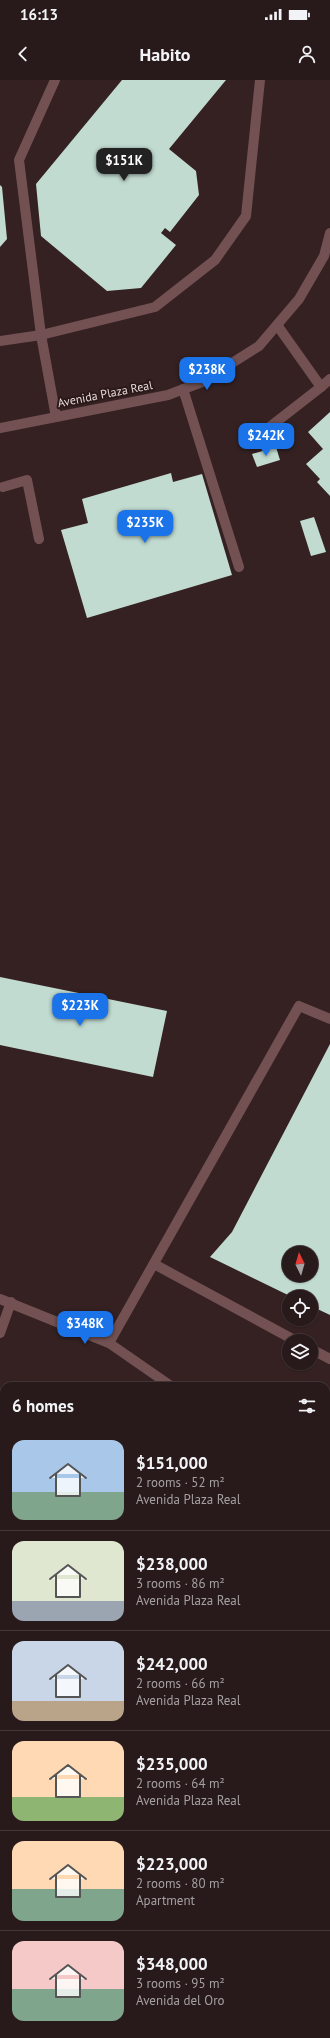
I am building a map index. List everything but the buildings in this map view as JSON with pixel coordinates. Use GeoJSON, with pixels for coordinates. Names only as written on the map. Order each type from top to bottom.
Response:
{"type":"FeatureCollection","features":[{"type":"Feature","properties":{"kind":"street"},"geometry":{"type":"LineString","coordinates":[[55,80],[19,160],[40,335],[56,417]]}},
{"type":"Feature","properties":{"kind":"street"},"geometry":{"type":"LineString","coordinates":[[0,341],[40,335],[155,307],[215,260],[246,216],[260,80]]}},
{"type":"Feature","properties":{"kind":"street","name":"Avenida Plaza Real"},"geometry":{"type":"LineString","coordinates":[[0,428],[168,395],[202,382],[259,346],[299,300],[324,256],[330,233]]}},
{"type":"Feature","properties":{"kind":"street"},"geometry":{"type":"LineString","coordinates":[[277,325],[321,387]]}},
{"type":"Feature","properties":{"kind":"street"},"geometry":{"type":"LineString","coordinates":[[262,433],[330,379]]}},
{"type":"Feature","properties":{"kind":"street"},"geometry":{"type":"LineString","coordinates":[[183,389],[240,567]]}},
{"type":"Feature","properties":{"kind":"street"},"geometry":{"type":"LineString","coordinates":[[1,485],[27,480],[39,539]]}},
{"type":"Feature","properties":{"kind":"street"},"geometry":{"type":"LineString","coordinates":[[109,1343],[300,1006],[330,1019]]}},
{"type":"Feature","properties":{"kind":"street"},"geometry":{"type":"LineString","coordinates":[[154,1264],[283,1334]]}},
{"type":"Feature","properties":{"kind":"street"},"geometry":{"type":"LineString","coordinates":[[0,1300],[11,1302],[109,1343],[165,1382]]}},
{"type":"Feature","properties":{"kind":"street"},"geometry":{"type":"LineString","coordinates":[[0,1333],[11,1302]]}},
{"type":"Feature","properties":{"kind":"street"},"geometry":{"type":"LineString","coordinates":[[318,1353],[330,1359]]}}]}
